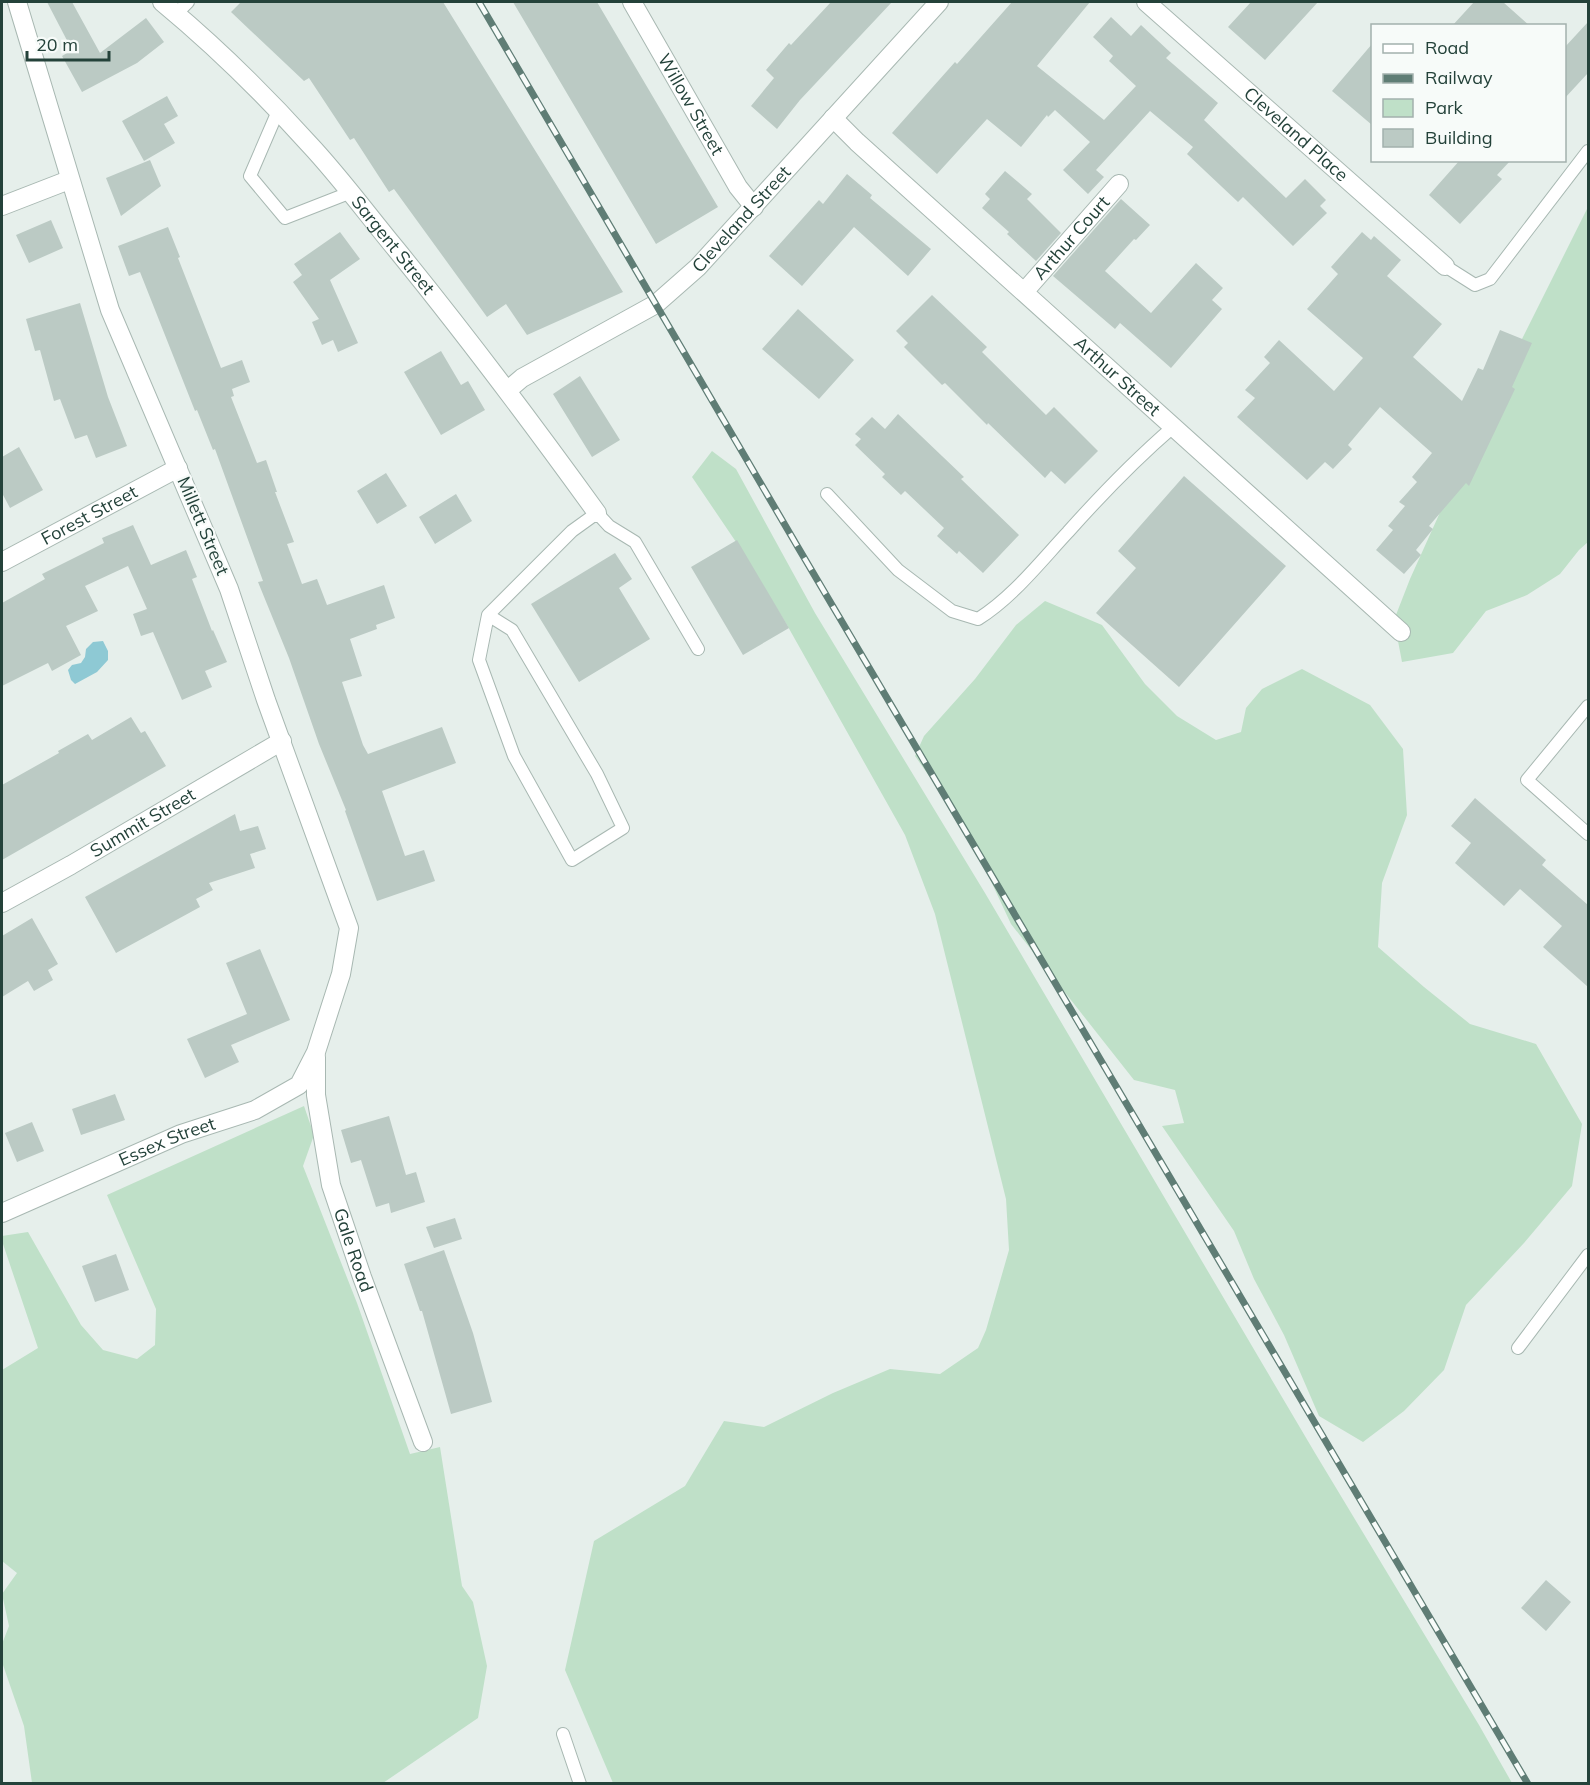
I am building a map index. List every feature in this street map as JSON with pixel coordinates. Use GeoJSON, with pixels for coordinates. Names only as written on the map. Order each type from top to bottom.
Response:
{"type":"FeatureCollection","features":[{"type":"Feature","properties":{"kind":"street","name":"Millett Street"},"geometry":{"type":"LineString","coordinates":[[17,2],[110,310],[229,589],[349,928],[341,974],[316,1052]]}},
{"type":"Feature","properties":{"kind":"street","name":"Sargent Street"},"geometry":{"type":"LineString","coordinates":[[162,2],[182,8],[310,145],[508,390],[597,513]]}},
{"type":"Feature","properties":{"kind":"street","name":"Willow Street"},"geometry":{"type":"LineString","coordinates":[[632,2],[738,187],[754,207]]}},
{"type":"Feature","properties":{"kind":"street","name":"Cleveland Street"},"geometry":{"type":"LineString","coordinates":[[508,390],[522,378],[656,304],[698,267],[939,2]]}},
{"type":"Feature","properties":{"kind":"street","name":"Cleveland Place"},"geometry":{"type":"LineString","coordinates":[[1146,2],[1445,266]]}},
{"type":"Feature","properties":{"kind":"street","name":"Arthur Street"},"geometry":{"type":"LineString","coordinates":[[833,118],[1401,632]]}},
{"type":"Feature","properties":{"kind":"street"},"geometry":{"type":"LineString","coordinates":[[2,206],[69,180]]}},
{"type":"Feature","properties":{"kind":"street","name":"Arthur Court"},"geometry":{"type":"LineString","coordinates":[[1024,292],[1119,184]]}},
{"type":"Feature","properties":{"kind":"street","name":"Forest Street"},"geometry":{"type":"LineString","coordinates":[[2,562],[178,468]]}},
{"type":"Feature","properties":{"kind":"street","name":"Summit Street"},"geometry":{"type":"LineString","coordinates":[[2,903],[282,741]]}},
{"type":"Feature","properties":{"kind":"street","name":"Essex Street"},"geometry":{"type":"LineString","coordinates":[[2,1213],[181,1134],[255,1110],[299,1085],[316,1052]]}},
{"type":"Feature","properties":{"kind":"street","name":"Gale Road"},"geometry":{"type":"LineString","coordinates":[[316,1052],[316,1095],[331,1185],[362,1277],[423,1442]]}},
{"type":"Feature","properties":{"kind":"lane"},"geometry":{"type":"LineString","coordinates":[[278,111],[250,176],[285,218],[349,192]]}},
{"type":"Feature","properties":{"kind":"lane"},"geometry":{"type":"LineString","coordinates":[[1445,266],[1475,285],[1490,279],[1588,151]]}},
{"type":"Feature","properties":{"kind":"lane"},"geometry":{"type":"LineString","coordinates":[[827,494],[898,570],[952,611],[978,618],[993,609],[1025,578],[1087,510],[1173,427]]}},
{"type":"Feature","properties":{"kind":"lane"},"geometry":{"type":"LineString","coordinates":[[488,615],[512,630],[597,774],[623,828],[572,860],[514,756],[479,660],[488,615],[572,531],[597,513],[609,526],[635,542],[698,649]]}},
{"type":"Feature","properties":{"kind":"lane"},"geometry":{"type":"LineString","coordinates":[[1588,706],[1527,780],[1588,834]]}},
{"type":"Feature","properties":{"kind":"lane"},"geometry":{"type":"LineString","coordinates":[[1518,1348],[1588,1255]]}},
{"type":"Feature","properties":{"kind":"lane"},"geometry":{"type":"LineString","coordinates":[[563,1734],[580,1784]]}},
{"type":"Feature","properties":{"kind":"green space"},"geometry":{"type":"Polygon","coordinates":[[[1588,207],[1588,542],[1560,574],[1527,595],[1486,611],[1453,653],[1402,662],[1394,620],[1410,579],[1483,417],[1588,207]]]}},
{"type":"Feature","properties":{"kind":"green space"},"geometry":{"type":"Polygon","coordinates":[[[712,451],[736,469],[815,613],[985,893],[1512,1783],[613,1783],[565,1670],[594,1541],[685,1486],[724,1421],[764,1427],[833,1393],[890,1369],[940,1374],[978,1348],[986,1330],[1009,1250],[1006,1199],[935,914],[905,835],[787,625],[736,542],[692,477],[712,451]]]}},
{"type":"Feature","properties":{"kind":"green space"},"geometry":{"type":"Polygon","coordinates":[[[1045,601],[1102,625],[1145,684],[1177,716],[1216,740],[1241,732],[1246,708],[1262,689],[1302,669],[1370,705],[1403,749],[1407,815],[1382,883],[1378,947],[1470,1024],[1536,1044],[1582,1124],[1572,1186],[1524,1243],[1466,1305],[1444,1370],[1404,1411],[1363,1442],[1319,1416],[1284,1335],[1254,1279],[1234,1231],[1162,1126],[1184,1123],[1175,1090],[1134,1080],[1011,924],[967,830],[915,756],[924,736],[975,679],[1016,625],[1045,601]]]}},
{"type":"Feature","properties":{"kind":"green space"},"geometry":{"type":"Polygon","coordinates":[[[304,1106],[314,1135],[303,1166],[357,1303],[410,1454],[440,1447],[462,1586],[473,1602],[487,1666],[478,1718],[383,1783],[32,1783],[24,1726],[2,1662],[2,1644],[9,1626],[2,1594],[17,1573],[2,1561],[2,1370],[38,1348],[2,1236],[28,1232],[81,1325],[103,1350],[137,1359],[155,1345],[156,1309],[107,1195],[304,1106]]]}},
{"type":"Feature","properties":{"kind":"water"},"geometry":{"type":"Polygon","coordinates":[[[103,641],[108,651],[108,660],[97,672],[75,684],[68,670],[72,665],[81,663],[86,649],[93,642],[103,641]]]}},
{"type":"Feature","properties":{"kind":"building"},"geometry":{"type":"Polygon","coordinates":[[[47,2],[72,2],[100,53],[146,18],[164,42],[137,63],[82,92],[62,56],[72,50],[47,2]]]}},
{"type":"Feature","properties":{"kind":"building"},"geometry":{"type":"Polygon","coordinates":[[[241,2],[443,2],[623,292],[527,335],[506,304],[487,317],[394,189],[389,192],[354,138],[350,140],[309,78],[304,81],[231,12],[241,2]]]}},
{"type":"Feature","properties":{"kind":"building"},"geometry":{"type":"Polygon","coordinates":[[[513,2],[597,2],[718,207],[656,244],[513,2]]]}},
{"type":"Feature","properties":{"kind":"building"},"geometry":{"type":"Polygon","coordinates":[[[831,2],[892,2],[800,100],[777,129],[751,106],[774,78],[766,70],[789,43],[791,45],[831,2]]]}},
{"type":"Feature","properties":{"kind":"building"},"geometry":{"type":"Polygon","coordinates":[[[1012,2],[1090,2],[1037,66],[1104,120],[1136,86],[1109,61],[1113,56],[1093,37],[1111,17],[1131,36],[1141,25],[1171,53],[1166,58],[1218,103],[1204,120],[1286,198],[1305,179],[1326,200],[1320,206],[1327,213],[1293,246],[1243,197],[1238,202],[1187,154],[1193,147],[1150,111],[1096,170],[1104,177],[1088,194],[1063,170],[1090,142],[1055,110],[1048,117],[1047,115],[1021,147],[987,119],[937,174],[892,133],[1012,2]]]}},
{"type":"Feature","properties":{"kind":"building"},"geometry":{"type":"Polygon","coordinates":[[[1251,2],[1318,2],[1265,60],[1228,27],[1251,2]]]}},
{"type":"Feature","properties":{"kind":"building"},"geometry":{"type":"Polygon","coordinates":[[[1474,2],[1503,2],[1528,24],[1454,24],[1474,2]]]}},
{"type":"Feature","properties":{"kind":"building"},"geometry":{"type":"Polygon","coordinates":[[[1588,22],[1588,73],[1566,97],[1566,46],[1588,22]]]}},
{"type":"Feature","properties":{"kind":"building"},"geometry":{"type":"Polygon","coordinates":[[[1371,45],[1371,124],[1332,91],[1371,45]]]}},
{"type":"Feature","properties":{"kind":"building"},"geometry":{"type":"Polygon","coordinates":[[[167,96],[178,116],[164,124],[175,143],[144,161],[122,121],[167,96]]]}},
{"type":"Feature","properties":{"kind":"building"},"geometry":{"type":"Polygon","coordinates":[[[150,160],[161,186],[121,216],[106,178],[150,160]]]}},
{"type":"Feature","properties":{"kind":"building"},"geometry":{"type":"Polygon","coordinates":[[[1458,162],[1509,162],[1497,175],[1502,179],[1460,224],[1429,195],[1458,162]]]}},
{"type":"Feature","properties":{"kind":"building"},"geometry":{"type":"Polygon","coordinates":[[[1005,171],[1032,194],[1027,199],[1061,233],[1036,261],[982,208],[990,199],[985,194],[1005,171]]]}},
{"type":"Feature","properties":{"kind":"building"},"geometry":{"type":"Polygon","coordinates":[[[847,174],[872,195],[870,198],[931,249],[908,276],[854,227],[802,286],[769,256],[819,200],[823,204],[847,174]]]}},
{"type":"Feature","properties":{"kind":"building"},"geometry":{"type":"Polygon","coordinates":[[[1121,199],[1150,225],[1105,271],[1151,313],[1196,263],[1223,288],[1212,300],[1222,309],[1171,368],[1120,323],[1115,329],[1053,276],[1121,199]]]}},
{"type":"Feature","properties":{"kind":"building"},"geometry":{"type":"Polygon","coordinates":[[[51,220],[63,248],[29,263],[16,235],[51,220]]]}},
{"type":"Feature","properties":{"kind":"building"},"geometry":{"type":"Polygon","coordinates":[[[168,227],[221,368],[242,360],[250,382],[232,389],[234,396],[231,397],[257,463],[266,460],[277,492],[275,492],[294,542],[287,544],[302,584],[317,579],[327,605],[384,585],[395,618],[376,625],[377,629],[350,639],[362,676],[342,682],[363,745],[368,754],[442,727],[456,763],[382,791],[405,856],[424,850],[435,881],[377,901],[346,810],[258,582],[263,581],[215,449],[213,450],[197,410],[195,411],[140,272],[129,276],[118,246],[168,227]]]}},
{"type":"Feature","properties":{"kind":"building"},"geometry":{"type":"Polygon","coordinates":[[[340,232],[360,259],[330,280],[358,343],[338,352],[333,340],[322,345],[312,322],[319,319],[293,282],[302,275],[294,264],[340,232]]]}},
{"type":"Feature","properties":{"kind":"building"},"geometry":{"type":"Polygon","coordinates":[[[1362,232],[1371,240],[1374,236],[1401,260],[1387,276],[1442,324],[1413,357],[1462,401],[1478,368],[1483,370],[1500,330],[1532,343],[1512,387],[1515,389],[1469,486],[1466,483],[1429,526],[1433,529],[1416,550],[1421,555],[1404,574],[1376,550],[1393,530],[1388,526],[1405,506],[1399,502],[1417,482],[1412,477],[1432,453],[1380,407],[1348,445],[1352,449],[1333,469],[1325,462],[1307,480],[1237,417],[1255,398],[1245,390],[1270,363],[1264,357],[1279,340],[1334,391],[1363,358],[1307,309],[1338,274],[1331,267],[1362,232]]]}},
{"type":"Feature","properties":{"kind":"building"},"geometry":{"type":"Polygon","coordinates":[[[932,295],[987,347],[982,352],[1046,415],[1054,407],[1098,451],[1065,484],[1051,471],[1045,478],[945,383],[942,385],[904,347],[908,343],[896,331],[932,295]]]}},
{"type":"Feature","properties":{"kind":"building"},"geometry":{"type":"Polygon","coordinates":[[[80,303],[108,397],[127,446],[96,458],[87,435],[75,439],[60,399],[54,401],[40,350],[35,351],[26,319],[80,303]]]}},
{"type":"Feature","properties":{"kind":"building"},"geometry":{"type":"Polygon","coordinates":[[[798,309],[854,360],[819,399],[762,349],[798,309]]]}},
{"type":"Feature","properties":{"kind":"building"},"geometry":{"type":"Polygon","coordinates":[[[441,351],[461,385],[468,381],[485,410],[441,435],[404,372],[441,351]]]}},
{"type":"Feature","properties":{"kind":"building"},"geometry":{"type":"Polygon","coordinates":[[[580,376],[620,440],[592,457],[553,394],[580,376]]]}},
{"type":"Feature","properties":{"kind":"building"},"geometry":{"type":"Polygon","coordinates":[[[898,414],[964,477],[961,479],[1019,535],[983,573],[959,551],[957,554],[937,536],[944,528],[905,491],[901,495],[882,477],[885,474],[855,445],[861,439],[855,434],[872,417],[885,429],[898,414]]]}},
{"type":"Feature","properties":{"kind":"building"},"geometry":{"type":"Polygon","coordinates":[[[19,447],[43,490],[10,508],[2,493],[2,457],[19,447]]]}},
{"type":"Feature","properties":{"kind":"building"},"geometry":{"type":"Polygon","coordinates":[[[386,473],[407,506],[377,524],[357,491],[386,473]]]}},
{"type":"Feature","properties":{"kind":"building"},"geometry":{"type":"Polygon","coordinates":[[[1184,476],[1286,566],[1179,687],[1096,613],[1136,568],[1118,551],[1184,476]]]}},
{"type":"Feature","properties":{"kind":"building"},"geometry":{"type":"Polygon","coordinates":[[[456,494],[472,521],[435,544],[419,517],[456,494]]]}},
{"type":"Feature","properties":{"kind":"building"},"geometry":{"type":"Polygon","coordinates":[[[133,525],[151,565],[186,550],[197,577],[192,579],[227,662],[205,671],[212,687],[182,700],[153,632],[141,636],[133,614],[147,609],[128,566],[85,586],[98,611],[66,626],[81,655],[52,671],[48,663],[2,686],[2,603],[45,579],[42,574],[104,543],[102,538],[133,525]]]}},
{"type":"Feature","properties":{"kind":"building"},"geometry":{"type":"Polygon","coordinates":[[[737,540],[789,628],[743,655],[691,567],[737,540]]]}},
{"type":"Feature","properties":{"kind":"building"},"geometry":{"type":"Polygon","coordinates":[[[615,553],[632,579],[619,588],[650,639],[579,682],[531,604],[615,553]]]}},
{"type":"Feature","properties":{"kind":"building"},"geometry":{"type":"Polygon","coordinates":[[[131,717],[141,733],[145,731],[166,766],[2,860],[2,785],[88,734],[92,740],[131,717]]]}},
{"type":"Feature","properties":{"kind":"building"},"geometry":{"type":"Polygon","coordinates":[[[1475,798],[1546,860],[1542,865],[1588,905],[1588,987],[1543,947],[1562,926],[1520,889],[1504,906],[1455,863],[1471,843],[1451,826],[1475,798]]]}},
{"type":"Feature","properties":{"kind":"building"},"geometry":{"type":"Polygon","coordinates":[[[235,814],[240,831],[258,826],[266,849],[250,854],[255,868],[209,883],[213,890],[196,899],[200,907],[116,953],[85,897],[235,814]]]}},
{"type":"Feature","properties":{"kind":"building"},"geometry":{"type":"Polygon","coordinates":[[[32,918],[58,964],[48,970],[53,980],[34,991],[28,981],[2,997],[2,936],[32,918]]]}},
{"type":"Feature","properties":{"kind":"building"},"geometry":{"type":"Polygon","coordinates":[[[260,949],[290,1020],[231,1045],[239,1062],[205,1078],[187,1039],[247,1014],[226,963],[260,949]]]}},
{"type":"Feature","properties":{"kind":"building"},"geometry":{"type":"Polygon","coordinates":[[[115,1094],[125,1120],[81,1135],[72,1109],[115,1094]]]}},
{"type":"Feature","properties":{"kind":"building"},"geometry":{"type":"Polygon","coordinates":[[[389,1116],[406,1175],[416,1172],[425,1202],[391,1213],[389,1203],[376,1207],[361,1160],[351,1163],[341,1130],[389,1116]]]}},
{"type":"Feature","properties":{"kind":"building"},"geometry":{"type":"Polygon","coordinates":[[[32,1122],[44,1151],[17,1162],[5,1133],[32,1122]]]}},
{"type":"Feature","properties":{"kind":"building"},"geometry":{"type":"Polygon","coordinates":[[[455,1218],[462,1239],[434,1248],[426,1227],[455,1218]]]}},
{"type":"Feature","properties":{"kind":"building"},"geometry":{"type":"Polygon","coordinates":[[[444,1250],[473,1333],[492,1402],[451,1414],[422,1311],[420,1311],[404,1264],[444,1250]]]}},
{"type":"Feature","properties":{"kind":"building"},"geometry":{"type":"Polygon","coordinates":[[[116,1254],[129,1290],[95,1302],[82,1266],[116,1254]]]}},
{"type":"Feature","properties":{"kind":"building"},"geometry":{"type":"Polygon","coordinates":[[[1546,1580],[1571,1602],[1546,1631],[1521,1608],[1546,1580]]]}},
{"type":"Feature","properties":{"kind":"railway"},"geometry":{"type":"LineString","coordinates":[[479,2],[1528,1784]]}}]}
